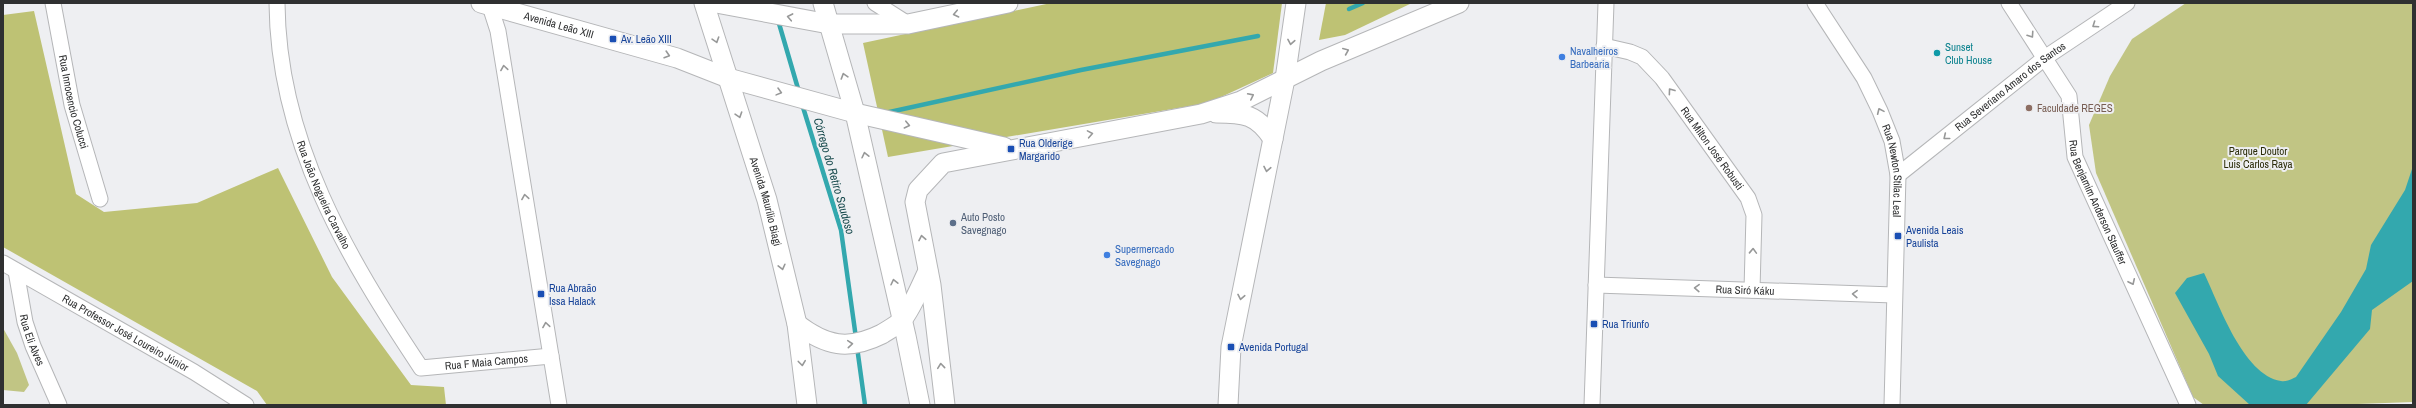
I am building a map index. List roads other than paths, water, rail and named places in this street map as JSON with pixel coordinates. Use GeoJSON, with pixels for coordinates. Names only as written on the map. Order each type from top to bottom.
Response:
{"type":"FeatureCollection","features":[{"type":"Feature","properties":{"kind":"main road","name":"Avenida Maurílio Biagi"},"geometry":{"type":"LineString","coordinates":[[704,3],[767,200],[797,324],[807,405]]}},
{"type":"Feature","properties":{"kind":"main road"},"geometry":{"type":"LineString","coordinates":[[716,3],[829,24],[908,24],[1008,3]]}},
{"type":"Feature","properties":{"kind":"main road"},"geometry":{"type":"LineString","coordinates":[[823,3],[855,113],[920,405]]}},
{"type":"Feature","properties":{"kind":"main road"},"geometry":{"type":"LineString","coordinates":[[1228,405],[1231,347],[1285,79],[1296,3]]}},
{"type":"Feature","properties":{"kind":"main road"},"geometry":{"type":"LineString","coordinates":[[945,405],[928,271],[915,202],[918,190],[943,163],[1201,114],[1241,101],[1321,61],[1439,8],[1460,3]]}},
{"type":"Feature","properties":{"kind":"main road","name":"Avenida Leão XIII"},"geometry":{"type":"LineString","coordinates":[[487,4],[677,58],[728,78],[855,113],[1011,149]]}},
{"type":"Feature","properties":{"kind":"main road"},"geometry":{"type":"LineString","coordinates":[[1201,114],[1234,113],[1253,117],[1263,123],[1273,138]]}},
{"type":"Feature","properties":{"kind":"main road"},"geometry":{"type":"LineString","coordinates":[[797,324],[814,337],[830,344],[851,344],[870,340],[902,320],[928,271]]}},
{"type":"Feature","properties":{"kind":"street","name":"Rua Innocencio Colucci"},"geometry":{"type":"LineString","coordinates":[[53,3],[72,105],[100,199]]}},
{"type":"Feature","properties":{"kind":"street","name":"Rua João Nogueira Carvalho"},"geometry":{"type":"LineString","coordinates":[[277,3],[277,26],[286,86],[304,151],[338,234],[373,295],[421,368]]}},
{"type":"Feature","properties":{"kind":"street"},"geometry":{"type":"LineString","coordinates":[[829,3],[829,24]]}},
{"type":"Feature","properties":{"kind":"street"},"geometry":{"type":"LineString","coordinates":[[875,3],[908,24]]}},
{"type":"Feature","properties":{"kind":"street"},"geometry":{"type":"LineString","coordinates":[[1592,405],[1606,3]]}},
{"type":"Feature","properties":{"kind":"street","name":"Rua Newton Stilac Leal"},"geometry":{"type":"LineString","coordinates":[[1815,3],[1864,78],[1877,104],[1892,141],[1898,175],[1892,405]]}},
{"type":"Feature","properties":{"kind":"street","name":"Rua Benjamim Anderson Stauffer"},"geometry":{"type":"LineString","coordinates":[[2009,3],[2046,58],[2069,96],[2075,157],[2188,405]]}},
{"type":"Feature","properties":{"kind":"street","name":"Rua Severiano Amaro dos Santos"},"geometry":{"type":"LineString","coordinates":[[1898,175],[2046,58],[2127,3]]}},
{"type":"Feature","properties":{"kind":"street"},"geometry":{"type":"LineString","coordinates":[[487,4],[498,31],[559,405]]}},
{"type":"Feature","properties":{"kind":"street","name":"Rua Milton José Robusti"},"geometry":{"type":"LineString","coordinates":[[1604,46],[1630,52],[1642,57],[1662,78],[1748,198],[1754,215],[1752,290]]}},
{"type":"Feature","properties":{"kind":"street","name":"Rua Eli Alves"},"geometry":{"type":"LineString","coordinates":[[9,267],[31,340],[59,405]]}},
{"type":"Feature","properties":{"kind":"street","name":"Rua Professor José Loureiro Júnior"},"geometry":{"type":"LineString","coordinates":[[9,267],[194,372],[246,405]]}},
{"type":"Feature","properties":{"kind":"street","name":"Rua Siró Káku"},"geometry":{"type":"LineString","coordinates":[[1596,285],[1894,295]]}},
{"type":"Feature","properties":{"kind":"street","name":"Rua F Maia Campos"},"geometry":{"type":"LineString","coordinates":[[421,368],[551,356]]}},
{"type":"Feature","properties":{"kind":"water"},"geometry":{"type":"Polygon","coordinates":[[[2413,166],[2413,281],[2372,310],[2370,329],[2306,405],[2250,405],[2218,376],[2209,354],[2175,293],[2187,278],[2204,273],[2234,336],[2255,366],[2267,376],[2281,381],[2287,381],[2296,377],[2341,312],[2366,269],[2371,245],[2405,190],[2413,166]]]}},
{"type":"Feature","properties":{"kind":"waterway"},"geometry":{"type":"LineString","coordinates":[[1349,9],[1363,3]]}},
{"type":"Feature","properties":{"kind":"waterway","name":"Córrego do Retiro Saudoso"},"geometry":{"type":"LineString","coordinates":[[778,20],[799,92]]}},
{"type":"Feature","properties":{"kind":"waterway"},"geometry":{"type":"LineString","coordinates":[[885,113],[1081,70],[1258,36]]}},
{"type":"Feature","properties":{"kind":"waterway","name":"Córrego do Retiro Saudoso"},"geometry":{"type":"LineString","coordinates":[[802,104],[841,230],[856,338]]}},
{"type":"Feature","properties":{"kind":"waterway","name":"Córrego do Retiro Saudoso"},"geometry":{"type":"LineString","coordinates":[[857,347],[865,405]]}},
{"type":"Feature","properties":{"kind":"place","name":"Av. Leão XIII"},"geometry":{"type":"Point","coordinates":[613,39]}},
{"type":"Feature","properties":{"kind":"place","name":"Sunset Club House"},"geometry":{"type":"Point","coordinates":[1937,53]}},
{"type":"Feature","properties":{"kind":"place","name":"Navalheiros Barbearia"},"geometry":{"type":"Point","coordinates":[1562,57]}},
{"type":"Feature","properties":{"kind":"place","name":"Faculdade REGES"},"geometry":{"type":"Point","coordinates":[2029,108]}},
{"type":"Feature","properties":{"kind":"place","name":"Rua Olderige Margarido"},"geometry":{"type":"Point","coordinates":[1011,149]}},
{"type":"Feature","properties":{"kind":"place","name":"Auto Posto Savegnago"},"geometry":{"type":"Point","coordinates":[953,223]}},
{"type":"Feature","properties":{"kind":"place","name":"Avenida Leais Paulista"},"geometry":{"type":"Point","coordinates":[1898,236]}},
{"type":"Feature","properties":{"kind":"place","name":"Supermercado Savegnago"},"geometry":{"type":"Point","coordinates":[1107,255]}},
{"type":"Feature","properties":{"kind":"place","name":"Rua Abraão Issa Halack"},"geometry":{"type":"Point","coordinates":[541,294]}},
{"type":"Feature","properties":{"kind":"place","name":"Rua Triunfo"},"geometry":{"type":"Point","coordinates":[1594,324]}},
{"type":"Feature","properties":{"kind":"place","name":"Avenida Portugal"},"geometry":{"type":"Point","coordinates":[1231,347]}},
{"type":"Feature","properties":{"kind":"park label","name":"Parque Doutor Luis Carlos Raya"},"geometry":{"type":"Point","coordinates":[2258,157]}}]}
